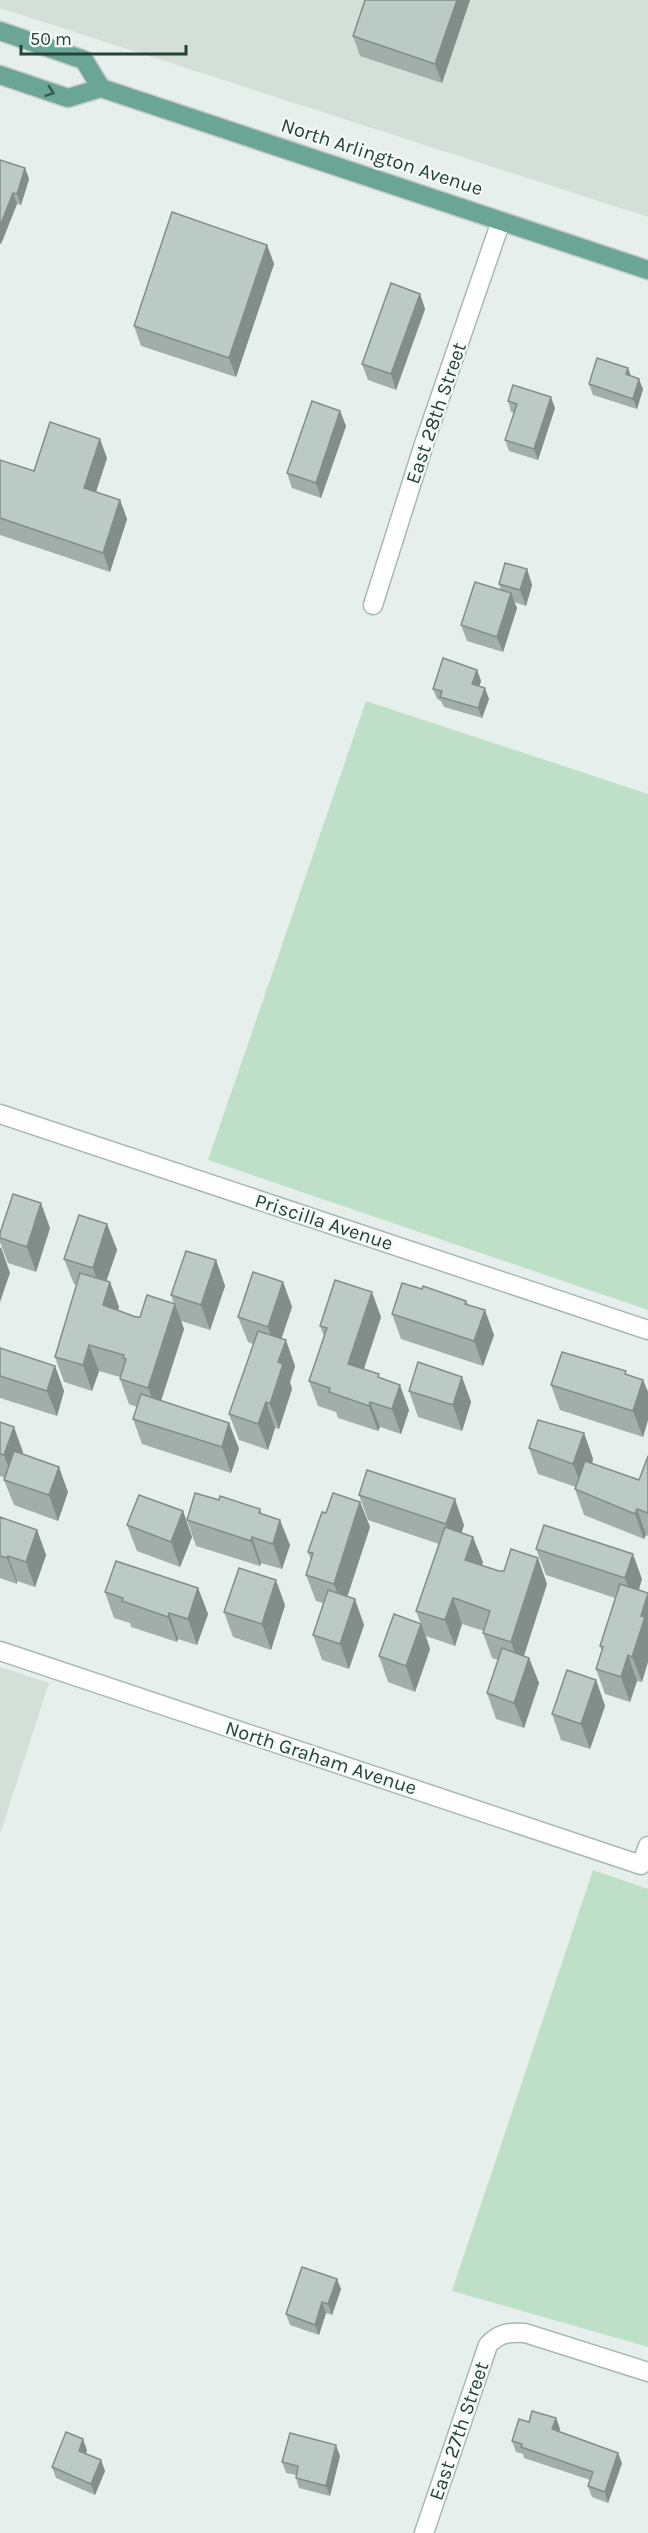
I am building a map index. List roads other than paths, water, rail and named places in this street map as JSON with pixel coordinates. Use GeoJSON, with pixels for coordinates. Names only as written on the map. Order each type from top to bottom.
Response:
{"type":"FeatureCollection","features":[{"type":"Feature","properties":{"kind":"main road"},"geometry":{"type":"LineString","coordinates":[[0,31],[84,60],[101,88],[68,98],[0,75]]}},
{"type":"Feature","properties":{"kind":"main road","name":"North Arlington Avenue"},"geometry":{"type":"LineString","coordinates":[[101,88],[648,270]]}},
{"type":"Feature","properties":{"kind":"street","name":"East 28th Street"},"geometry":{"type":"LineString","coordinates":[[373,605],[424,444],[501,221]]}},
{"type":"Feature","properties":{"kind":"street","name":"Priscilla Avenue"},"geometry":{"type":"LineString","coordinates":[[0,1114],[648,1330]]}},
{"type":"Feature","properties":{"kind":"street","name":"North Graham Avenue"},"geometry":{"type":"LineString","coordinates":[[0,1651],[641,1865],[648,1846]]}},
{"type":"Feature","properties":{"kind":"street","name":"East 27th Street"},"geometry":{"type":"LineString","coordinates":[[424,2533],[488,2345],[500,2334],[525,2333],[648,2372]]}}]}
